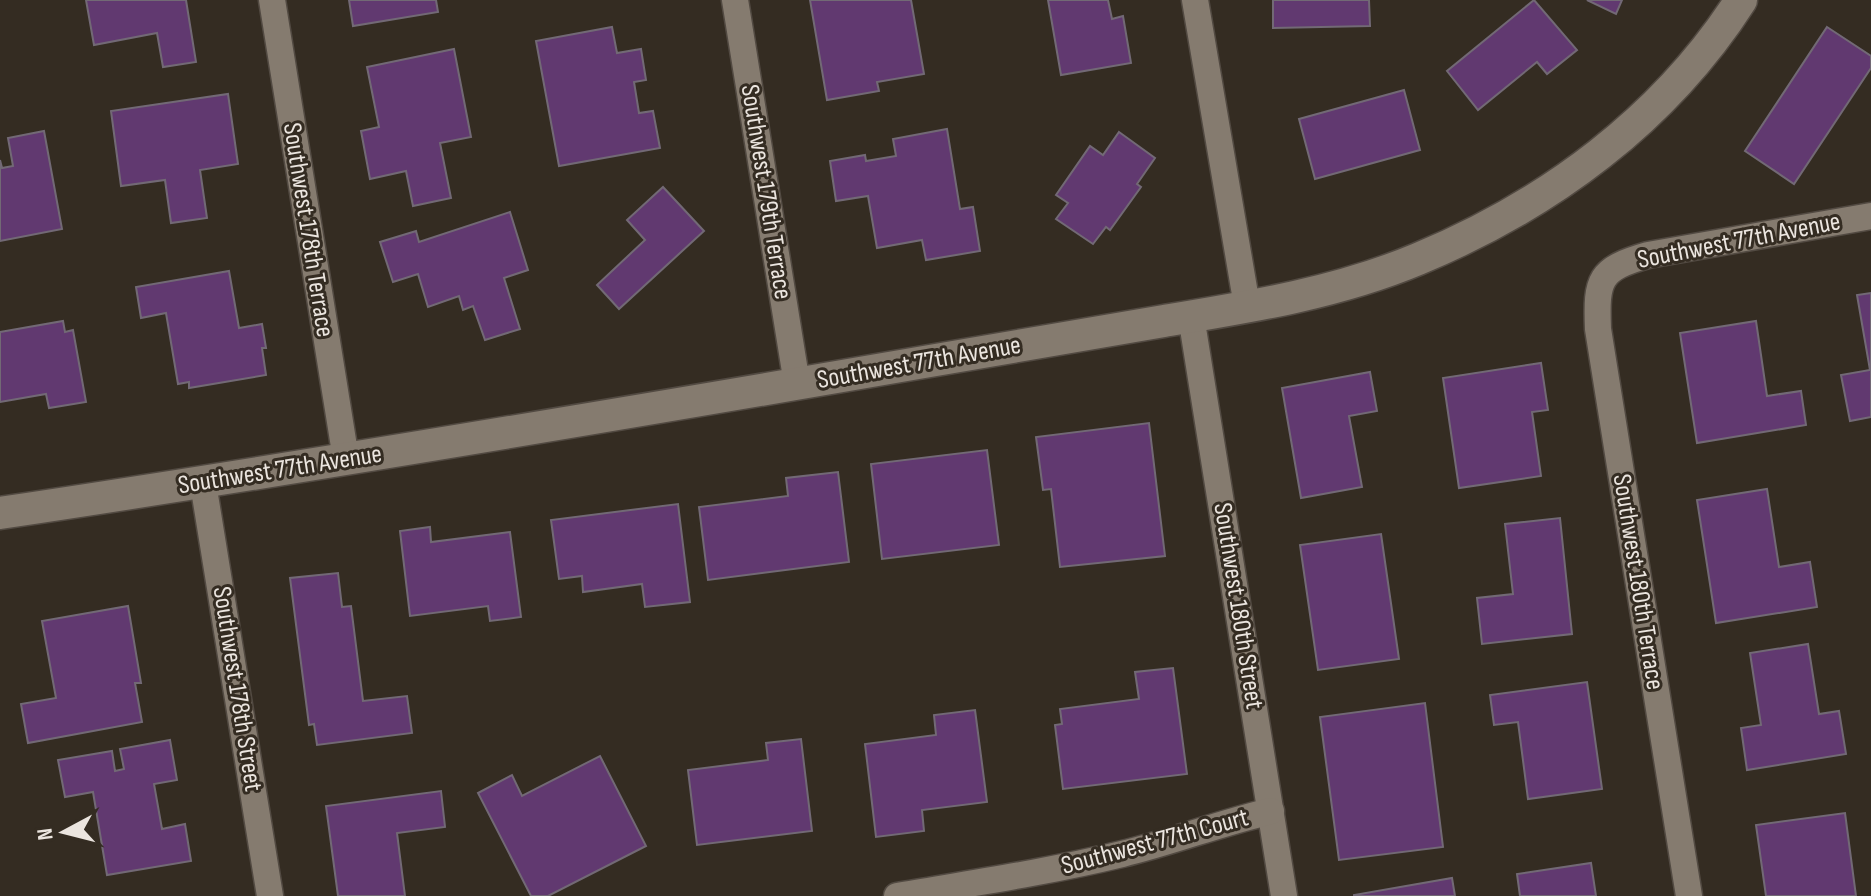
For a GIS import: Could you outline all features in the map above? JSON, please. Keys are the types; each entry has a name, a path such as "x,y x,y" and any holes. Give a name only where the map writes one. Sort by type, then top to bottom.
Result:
{"street":[{"name":"Southwest 178th Terrace","path":"272,0 346,459"},
{"name":"Southwest 179th Terrace","path":"735,0 797,384"},
{"path":"1195,0 1247,306"},
{"name":"Southwest 77th Avenue","path":"0,513 203,483 797,384 1247,306 1342,286 1456,242 1539,198 1605,152 1657,103 1719,33 1741,0"},
{"name":"Southwest 77th Avenue","path":"1608,270 1648,255 1871,216"},
{"name":"Southwest 180th Terrace","path":"1608,270 1599,294 1598,329 1689,896"},
{"name":"Southwest 180th Street","path":"1191,316 1284,896"},
{"name":"Southwest 178th Street","path":"203,483 270,896"},
{"name":"Southwest 77th Court","path":"897,896 1061,868 1127,853 1271,811"}],"building":[{"path":"86,0 186,0 196,62 163,67 157,33 94,45"},
{"path":"349,0 436,0 438,12 353,26"},
{"path":"810,0 911,0 924,74 877,82 879,91 827,100"},
{"path":"1048,0 1108,0 1112,19 1123,16 1131,63 1061,75"},
{"path":"1273,0 1369,0 1370,26 1273,28"},
{"path":"1534,0 1577,50 1547,74 1537,62 1478,110 1447,71"},
{"path":"1587,0 1622,0 1616,14"},
{"path":"612,27 617,53 641,49 646,80 634,82 639,113 653,111 660,148 559,166 536,41"},
{"path":"1827,27 1871,56 1871,68 1794,184 1745,151"},
{"path":"454,49 471,137 440,143 451,198 413,206 406,171 370,179 361,131 379,127 367,67"},
{"path":"1404,90 1420,150 1315,179 1299,119"},
{"path":"228,94 238,164 200,170 207,218 171,223 165,180 121,186 111,111"},
{"path":"947,129 960,209 973,207 980,251 926,260 922,240 877,248 868,196 836,201 830,161 865,155 866,161 896,156 893,139"},
{"path":"44,131 62,229 0,241 0,160 2,168 13,166 8,138"},
{"path":"1119,132 1155,158 1137,184 1141,187 1110,230 1106,227 1093,244 1056,219 1068,203 1056,195 1090,146 1103,155"},
{"path":"663,187 704,231 619,309 597,285 645,240 627,220"},
{"path":"510,212 528,270 504,278 520,329 485,340 473,306 463,310 459,296 428,307 418,274 393,282 380,242 416,231 419,242"},
{"path":"229,271 239,328 262,324 266,375 189,388 189,382 178,384 166,313 141,318 136,287"},
{"path":"1871,293 1871,417 1850,421 1841,375 1870,370 1857,295"},
{"path":"63,321 65,332 73,330 86,402 49,408 46,394 0,402 0,332"},
{"path":"1756,321 1767,396 1801,391 1806,425 1697,443 1680,333"},
{"path":"1541,363 1548,410 1532,412 1541,476 1459,488 1443,378"},
{"path":"1370,372 1377,411 1349,416 1362,487 1301,498 1282,388"},
{"path":"1149,423 1165,556 1060,567 1051,489 1043,490 1036,437"},
{"path":"987,450 999,545 882,559 871,464"},
{"path":"838,472 849,562 708,580 699,507 788,496 786,478"},
{"path":"1767,489 1779,567 1810,562 1817,607 1716,623 1697,500"},
{"path":"678,504 690,602 645,607 642,584 583,592 582,576 559,579 551,520"},
{"path":"1560,518 1572,634 1482,644 1477,598 1513,594 1505,524"},
{"path":"430,527 431,542 510,532 521,617 490,621 488,606 410,616 400,531"},
{"path":"1381,534 1399,659 1318,670 1300,545"},
{"path":"338,573 342,607 351,606 363,701 407,696 412,733 317,745 314,724 309,725 290,578"},
{"path":"128,606 141,683 135,683 142,722 28,743 21,704 56,698 42,621"},
{"path":"1808,644 1819,714 1839,711 1846,754 1747,770 1741,728 1761,725 1750,653"},
{"path":"1173,668 1187,774 1063,789 1055,725 1062,724 1060,709 1139,699 1135,672"},
{"path":"1587,682 1602,789 1528,799 1518,722 1494,725 1490,695"},
{"path":"1425,703 1443,847 1339,860 1320,717"},
{"path":"975,710 987,802 922,810 924,831 876,837 865,744 936,735 934,715"},
{"path":"801,739 812,831 697,845 688,770 768,760 766,743"},
{"path":"170,740 177,780 154,784 162,829 185,824 191,861 107,875 93,792 65,797 58,760 112,751 115,771 124,769 120,749"},
{"path":"600,756 646,846 548,896 531,896 478,793 512,775 522,796"},
{"path":"441,791 445,827 397,833 405,896 338,896 326,806"},
{"path":"1845,813 1856,896 1766,896 1756,825"},
{"path":"1591,863 1596,896 1520,896 1517,874"},
{"path":"1452,878 1455,896 1354,896 1354,895"}]}
